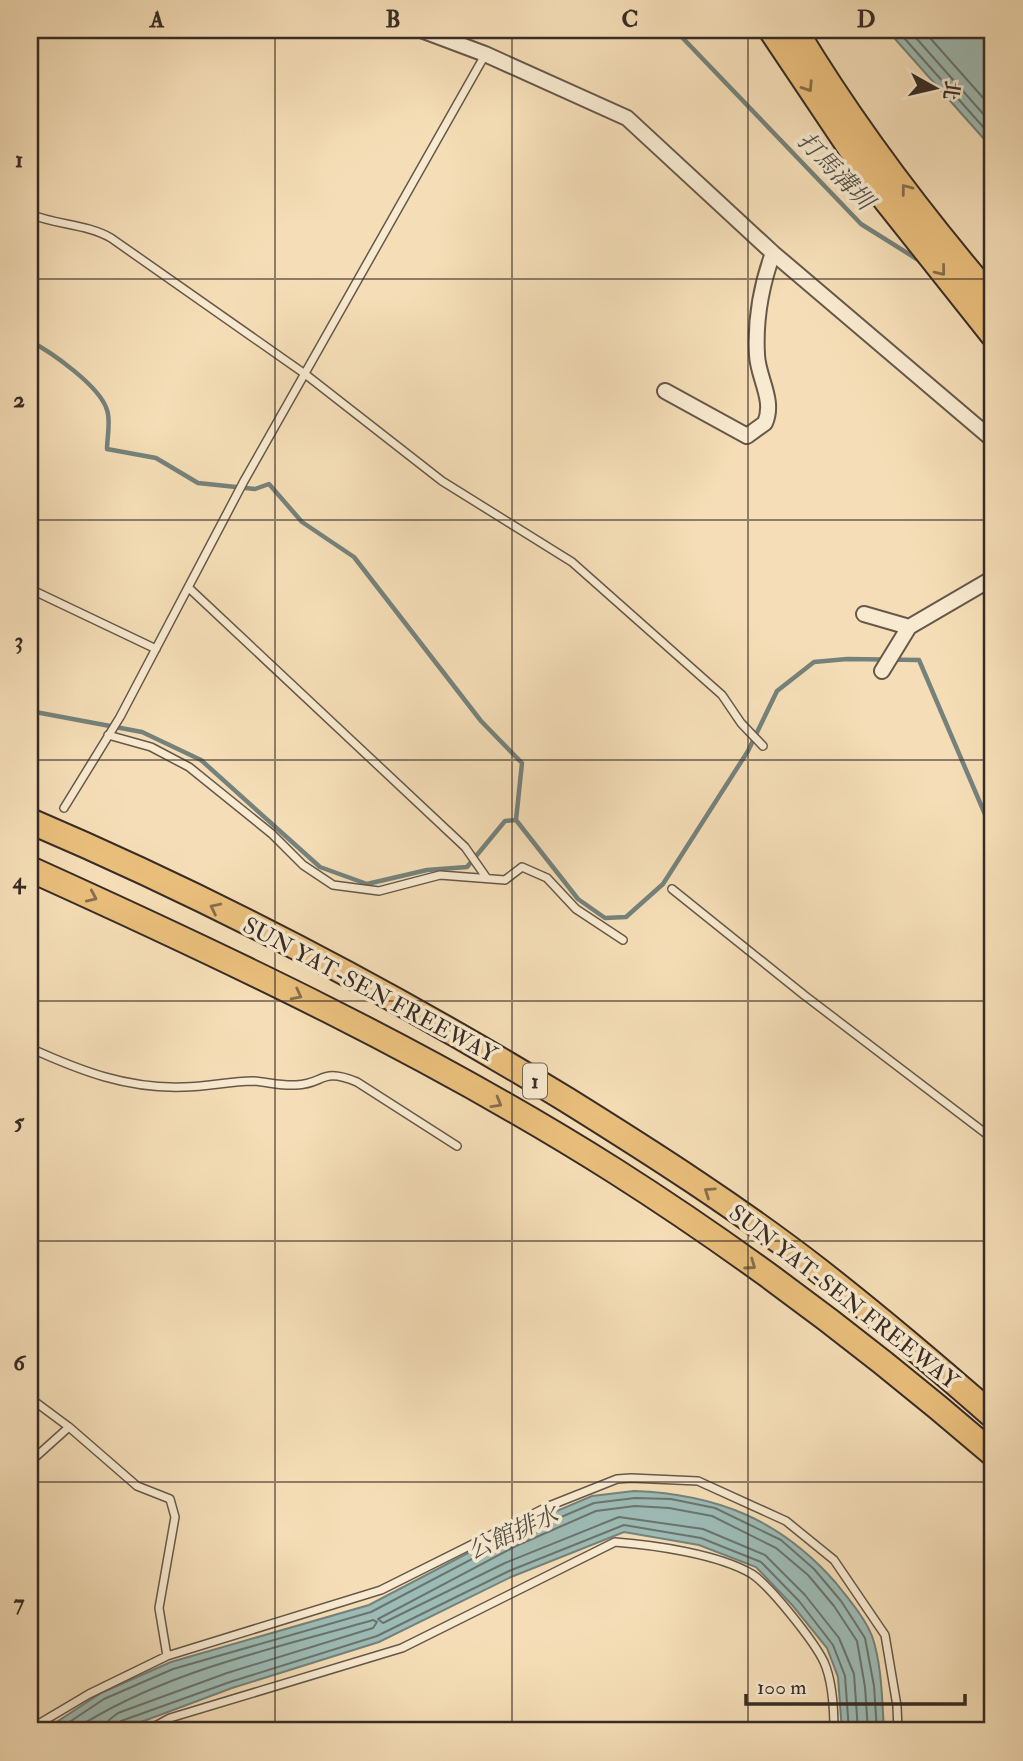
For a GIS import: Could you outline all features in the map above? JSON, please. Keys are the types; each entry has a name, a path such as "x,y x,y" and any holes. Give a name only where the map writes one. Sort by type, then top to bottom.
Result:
{"highway":[{"path":"771,30 881,194 993,335"},
{"path":"794,30 828,85 957,257 993,300"},
{"name":"SUN YAT-SEN FREEWAY","path":"30,821 346,972 497,1057 629,1139 816,1269 993,1416"},
{"name":"SUN YAT-SEN FREEWAY","path":"30,869 185,939 349,1022 615,1171 795,1295 993,1454"}],"street":[{"path":"421,30 485,54 627,118 773,253 993,440"},
{"path":"665,391 747,436 765,423 769,406 757,358 757,331 762,283 773,253"},
{"path":"882,671 909,626 993,579"},
{"path":"864,614 909,626"}],"lane":[{"path":"64,808 116,722 190,589 244,481 485,54"},
{"path":"30,214 53,223 99,231 306,374 442,481 572,562 722,695 741,723 763,746"},
{"path":"30,589 156,649"},
{"path":"190,589 465,847 486,877"},
{"path":"108,735 151,747 179,761 272,834 303,865 333,885 379,891 440,875 505,880 522,867 547,878 576,909 623,940"},
{"path":"672,889 804,995 993,1139"},
{"path":"30,1048 91,1075 148,1086 184,1087 252,1081 298,1085 326,1075 342,1076 357,1082 457,1146"},
{"path":"30,1398 69,1427 137,1486 170,1499 175,1517 159,1608 167,1656"},
{"path":"30,1462 69,1427"},
{"path":"30,1729 89,1694 167,1656 381,1590 550,1506 617,1479 698,1481 786,1521 834,1560 885,1635 898,1706 898,1731"},
{"path":"146,1731 170,1718 402,1648 615,1542 646,1544 715,1561 752,1574 795,1619 824,1662 834,1731"}],"water":[{"path":"887,30 993,30 993,149"},
{"name":"公館排水","path":"634,1491 693,1498 746,1514 793,1542 815,1561 851,1602 872,1636 880,1671 884,1731 842,1731 838,1677 827,1648 793,1606 756,1567 699,1545 624,1532 511,1577 379,1642 232,1688 117,1731 43,1731 101,1693 171,1662 369,1605 510,1531 592,1496"}],"waterway":[{"name":"打馬溝圳","path":"675,30 861,224 920,261"},
{"path":"30,341 74,371 103,401 109,419 107,449 156,458 198,483 255,489 269,484 302,522 354,557 481,721 522,763 516,820 578,899 605,918 626,917 663,884 748,751 777,691 814,662 847,659 919,660 993,833"},
{"path":"30,711 142,732 201,760 320,867 367,884 427,870 467,867 505,821 516,820"}]}
